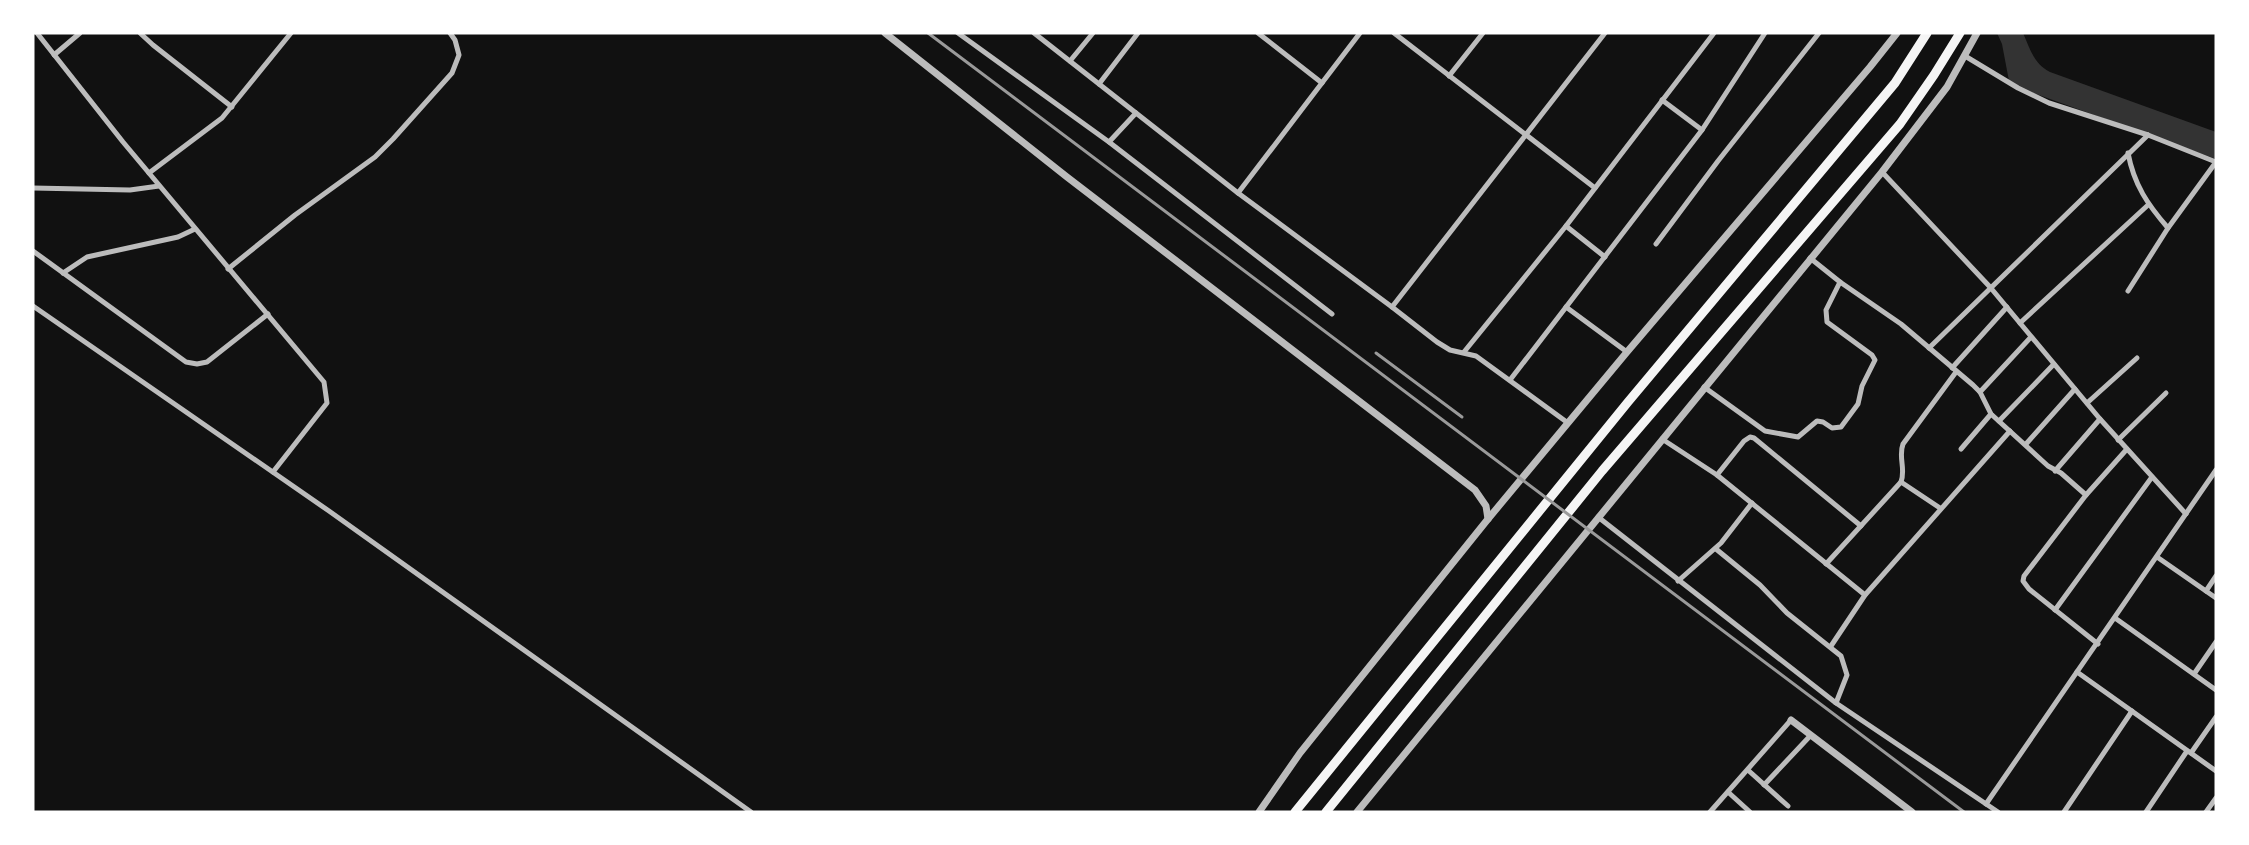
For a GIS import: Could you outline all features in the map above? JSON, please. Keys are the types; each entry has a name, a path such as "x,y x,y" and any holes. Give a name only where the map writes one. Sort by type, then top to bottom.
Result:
{"highway":[{"path":"1295,812 1477,587 1895,83 1927,33"},
{"path":"1326,812 1602,471 1900,124 1960,33"}],"street":[{"path":"37,33 148,173 324,382 327,403 273,472"},
{"path":"54,55 80,33"},
{"path":"140,33 232,107"},
{"path":"148,173 222,118 291,33"},
{"path":"228,269 295,215 375,157 393,139 452,73 459,55 455,40 450,33"},
{"path":"885,33 1067,177 1475,490 1486,506 1488,519"},
{"path":"958,33 1109,142 1332,314"},
{"path":"1034,33 1238,193 1443,347 1476,356 1568,423"},
{"path":"1070,61 1093,33"},
{"path":"1099,84 1138,33"},
{"path":"1258,33 1322,82"},
{"path":"1238,193 1360,33"},
{"path":"1394,33 1595,188"},
{"path":"1449,76 1483,33"},
{"path":"1392,307 1605,33"},
{"path":"1464,352 1566,226 1714,33"},
{"path":"1510,380 1702,130 1765,33"},
{"path":"1656,244 1819,33"},
{"path":"1259,812 1300,753 1488,519 1897,33"},
{"path":"1357,812 1882,172 1947,87 1977,33"},
{"path":"1965,56 2018,88 2049,103 2148,135 2216,162 2168,228 2128,291"},
{"path":"1662,100 1702,130"},
{"path":"1109,142 1136,113"},
{"path":"1929,348 2148,135"},
{"path":"2128,153 2135,181 2148,206 2168,228"},
{"path":"1882,172 1990,287 2086,403 2186,514"},
{"path":"33,188 130,190 159,186"},
{"path":"2020,323 2148,206"},
{"path":"1566,226 1605,257"},
{"path":"63,273 87,257 178,237 195,229"},
{"path":"33,251 186,362 207,363 268,314"},
{"path":"1810,258 1840,282 1901,324 1929,348 1980,392 1991,414 1998,421 2086,495"},
{"path":"1704,387 1765,431 1798,437 1802,436 1817,421 1832,428 1841,427 1858,404 1863,383 1875,360 1872,355 1827,322 1826,310 1840,282"},
{"path":"33,306 273,472 751,812"},
{"path":"1566,307 1627,352"},
{"path":"1826,564 1901,482 1903,473 1900,457 1903,444 1954,370 2007,307"},
{"path":"1980,392 2031,337"},
{"path":"2086,403 2137,358"},
{"path":"1998,421 2054,364"},
{"path":"2026,444 2075,389"},
{"path":"2118,440 2166,393"},
{"path":"1961,449 1991,414"},
{"path":"2055,471 2100,419"},
{"path":"1831,646 1865,595 2010,431"},
{"path":"1717,475 1744,441 1754,438 1861,526"},
{"path":"1662,439 1717,475 1865,595"},
{"path":"2098,644 2025,586 2024,576 2086,495 2127,450"},
{"path":"1986,804 2216,470"},
{"path":"2055,610 2152,477"},
{"path":"1901,482 1940,508"},
{"path":"1678,581 1716,549 1752,503"},
{"path":"1598,517 1836,702 1998,812"},
{"path":"1716,549 1760,585 1787,613 1841,656 1846,675 1836,702"},
{"path":"2157,557 2216,598"},
{"path":"2206,591 2216,576"},
{"path":"2115,618 2216,690"},
{"path":"2194,674 2216,642"},
{"path":"2077,672 2216,771"},
{"path":"2064,812 2132,711"},
{"path":"2146,812 2216,717"},
{"path":"1710,812 1749,771 1791,720 1912,812"},
{"path":"1764,785 1811,735"},
{"path":"1749,771 1788,806"},
{"path":"1728,792 1750,812"},
{"path":"2206,812 2216,798"}],"shaded area":[{"path":"1997,33 2023,33 2036,60 2050,72 2216,132 2216,159 2017,87 2009,81 2002,44"}],"railway":[{"path":"928,33 1964,812"},
{"path":"1376,353 1462,417"}]}
